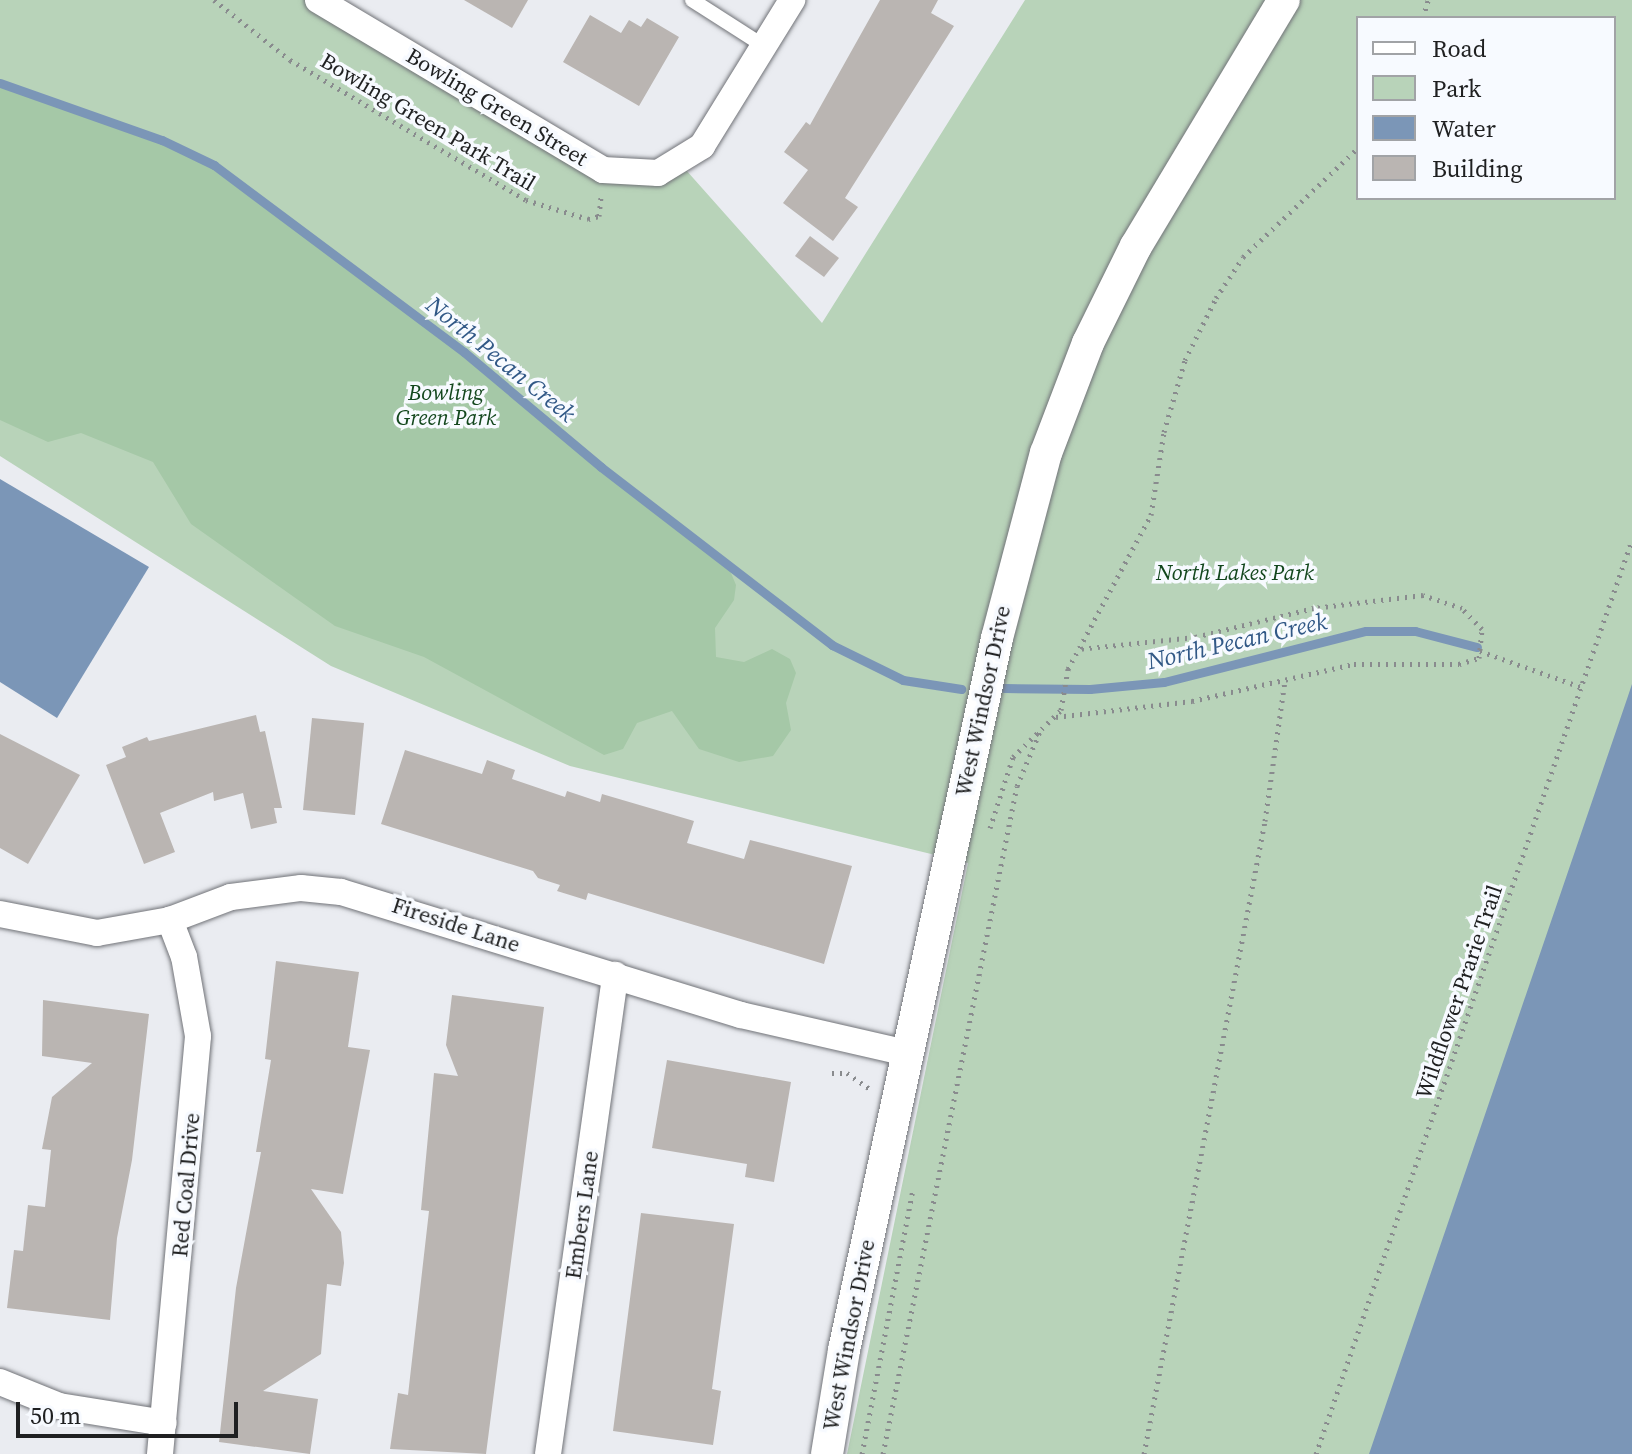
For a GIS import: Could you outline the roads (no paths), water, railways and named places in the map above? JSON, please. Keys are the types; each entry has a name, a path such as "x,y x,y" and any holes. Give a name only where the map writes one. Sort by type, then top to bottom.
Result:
{"street":[{"name":"Bowling Green Street","path":"318,0 603,170 658,173 702,146 792,0"},
{"name":"West Windsor Drive","path":"827,1454 907,1053 1004,608 1046,453 1088,343 1136,246 1284,0"},
{"name":"Fireside Lane","path":"0,914 97,933 170,920 231,897 301,888 341,892 789,1029 907,1053"},
{"name":"Red Coal Drive","path":"160,1454 198,1036 184,957 170,920"},
{"name":"Embers Lane","path":"548,1454 615,975"},
{"path":"0,1382 59,1406 164,1423"}],"lane":[{"path":"692,0 764,46"}],"water":[{"path":"0,479 149,567 57,718 0,682"},
{"path":"1632,684 1632,1454 1369,1454 1627,699"}],"waterway":[{"name":"North Pecan Creek","path":"0,83 162,140 214,165 464,352 601,467 832,645 903,680 961,689"},
{"name":"North Pecan Creek","path":"1004,688 1090,689 1164,682 1366,631 1415,631 1477,647"}],"park label":[{"name":"Bowling Green Park","path":"446,404"},
{"name":"North Lakes Park","path":"1235,573"}]}
